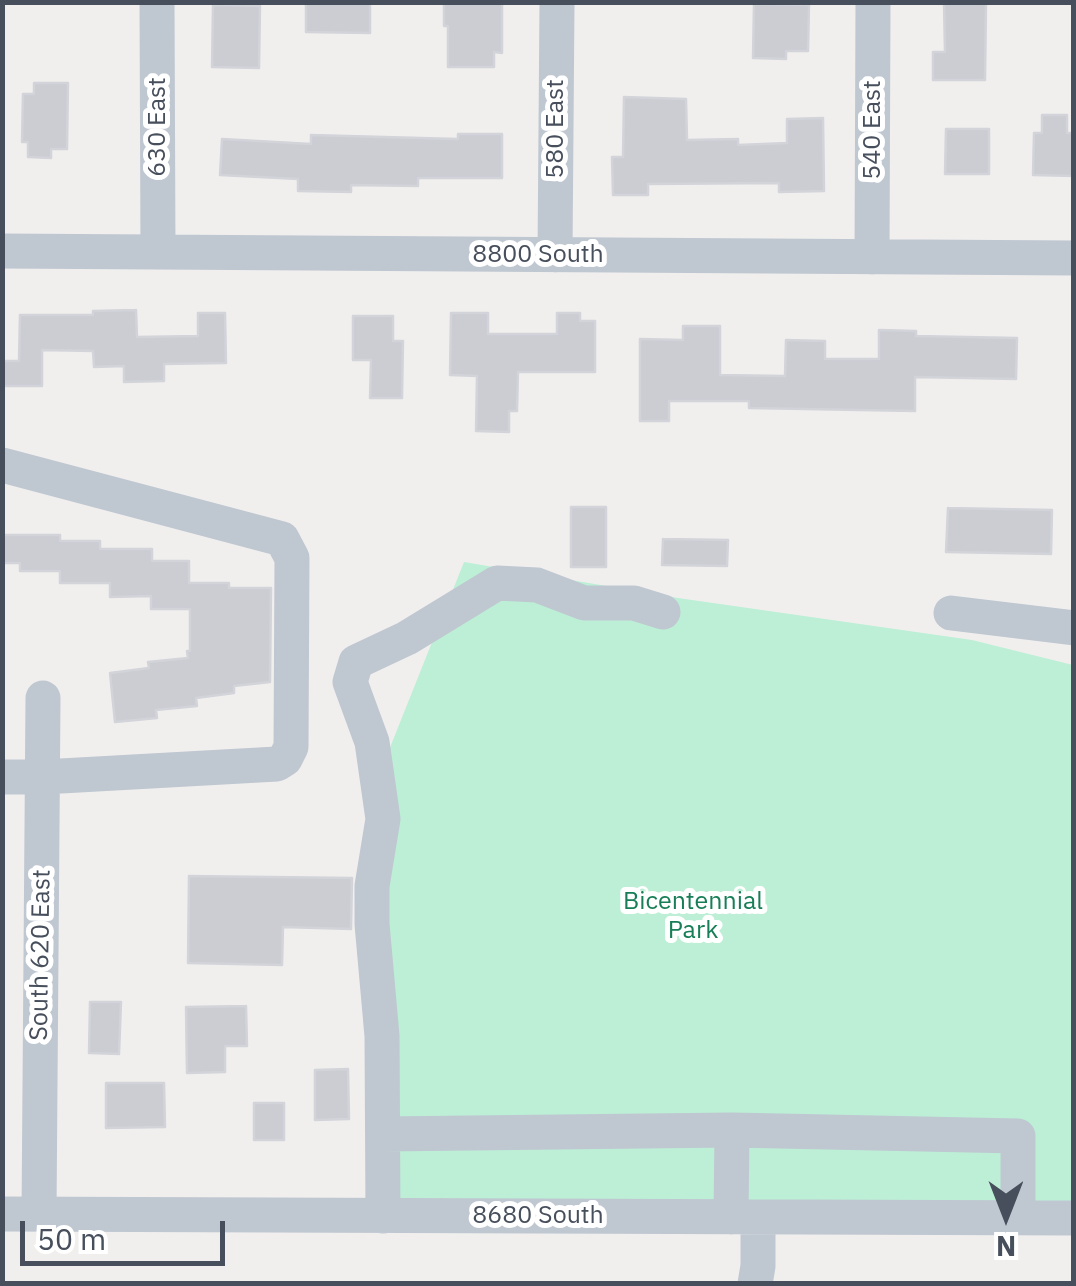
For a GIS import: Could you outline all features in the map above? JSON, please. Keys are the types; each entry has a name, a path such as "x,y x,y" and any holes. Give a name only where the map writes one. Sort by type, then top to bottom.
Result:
{"street":[{"name":"630 East","path":"157,2 158,252"},
{"name":"580 East","path":"555,255 557,2"},
{"name":"540 East","path":"872,257 873,2"},
{"name":"8800 South","path":"2,251 1074,258"},
{"path":"2,465 282,539 292,558 291,746 285,759 276,764 2,777"},
{"path":"383,1216 382,1036 372,886 383,819 372,742 350,682 356,662 407,638 497,583 537,585 584,603 634,603 663,612"},
{"path":"951,613 1074,628"},
{"name":"South 620 East","path":"38,1213 44,698"},
{"path":"383,1134 732,1130 1018,1136 1018,1218"},
{"path":"732,1130 744,1216 758,1266 755,1284"},
{"name":"8680 South","path":"2,1214 1074,1218"}],"green space":[{"name":"Bicentennial Park","path":"464,562 678,598 972,640 1073,665 1073,1232 373,1228 381,770"}],"building":[{"path":"306,2 370,2 370,33 306,32"},
{"path":"444,2 502,2 502,53 494,52 494,67 448,67"},
{"path":"944,2 986,2 985,80 933,80 933,52 945,52"},
{"path":"754,4 809,5 808,51 786,51 786,59 753,58"},
{"path":"213,5 260,6 259,68 212,67"},
{"path":"34,83 68,83 67,149 51,149 51,158 28,157 28,142 22,142 23,94 34,94"},
{"path":"624,97 686,99 687,140 738,139 738,145 787,143 787,119 823,118 824,191 779,192 779,183 648,184 648,195 613,195 612,157 623,157"},
{"path":"1042,115 1067,115 1067,133 1074,133 1074,176 1033,175 1034,133 1042,133"},
{"path":"946,129 989,129 989,174 945,174"},
{"path":"458,134 502,134 502,178 418,178 418,186 351,185 351,192 298,191 298,179 220,175 222,139 311,144 311,135 458,139"},
{"path":"136,310 137,337 198,336 198,313 225,313 226,363 164,364 164,381 124,382 124,366 94,367 93,351 42,350 42,386 2,386 2,361 19,361 20,315 93,315 93,311"},
{"path":"451,313 488,313 488,334 557,334 557,313 580,313 580,321 595,321 595,372 518,372 517,411 509,411 509,432 476,431 477,376 450,375"},
{"path":"353,316 393,316 393,341 403,341 402,398 370,398 371,360 353,360"},
{"path":"683,326 720,326 720,375 785,376 786,340 825,341 825,359 879,359 879,330 916,331 916,336 1017,338 1016,379 915,377 915,411 749,408 749,401 669,401 669,421 640,421 640,339 683,340"},
{"path":"571,507 606,507 606,567 571,567"},
{"path":"948,508 1052,510 1051,554 946,552"},
{"path":"2,535 60,535 60,541 100,541 100,549 152,549 152,561 189,561 189,583 271,588 270,682 234,686 234,693 196,698 197,706 156,710 157,718 115,722 110,673 149,668 148,662 188,658 190,609 151,609 151,596 110,597 110,583 60,583 60,571 20,571 20,563 2,563"},
{"path":"663,539 728,540 727,566 662,565"},
{"path":"189,876 352,878 351,929 283,927 282,965 188,963"},
{"path":"90,1002 121,1002 119,1054 89,1053"},
{"path":"246,1006 247,1046 225,1046 225,1072 187,1073 186,1007"},
{"path":"348,1069 349,1119 315,1120 315,1070"},
{"path":"106,1083 164,1083 165,1127 106,1128"},
{"path":"254,1103 284,1103 284,1140 254,1140"}]}
